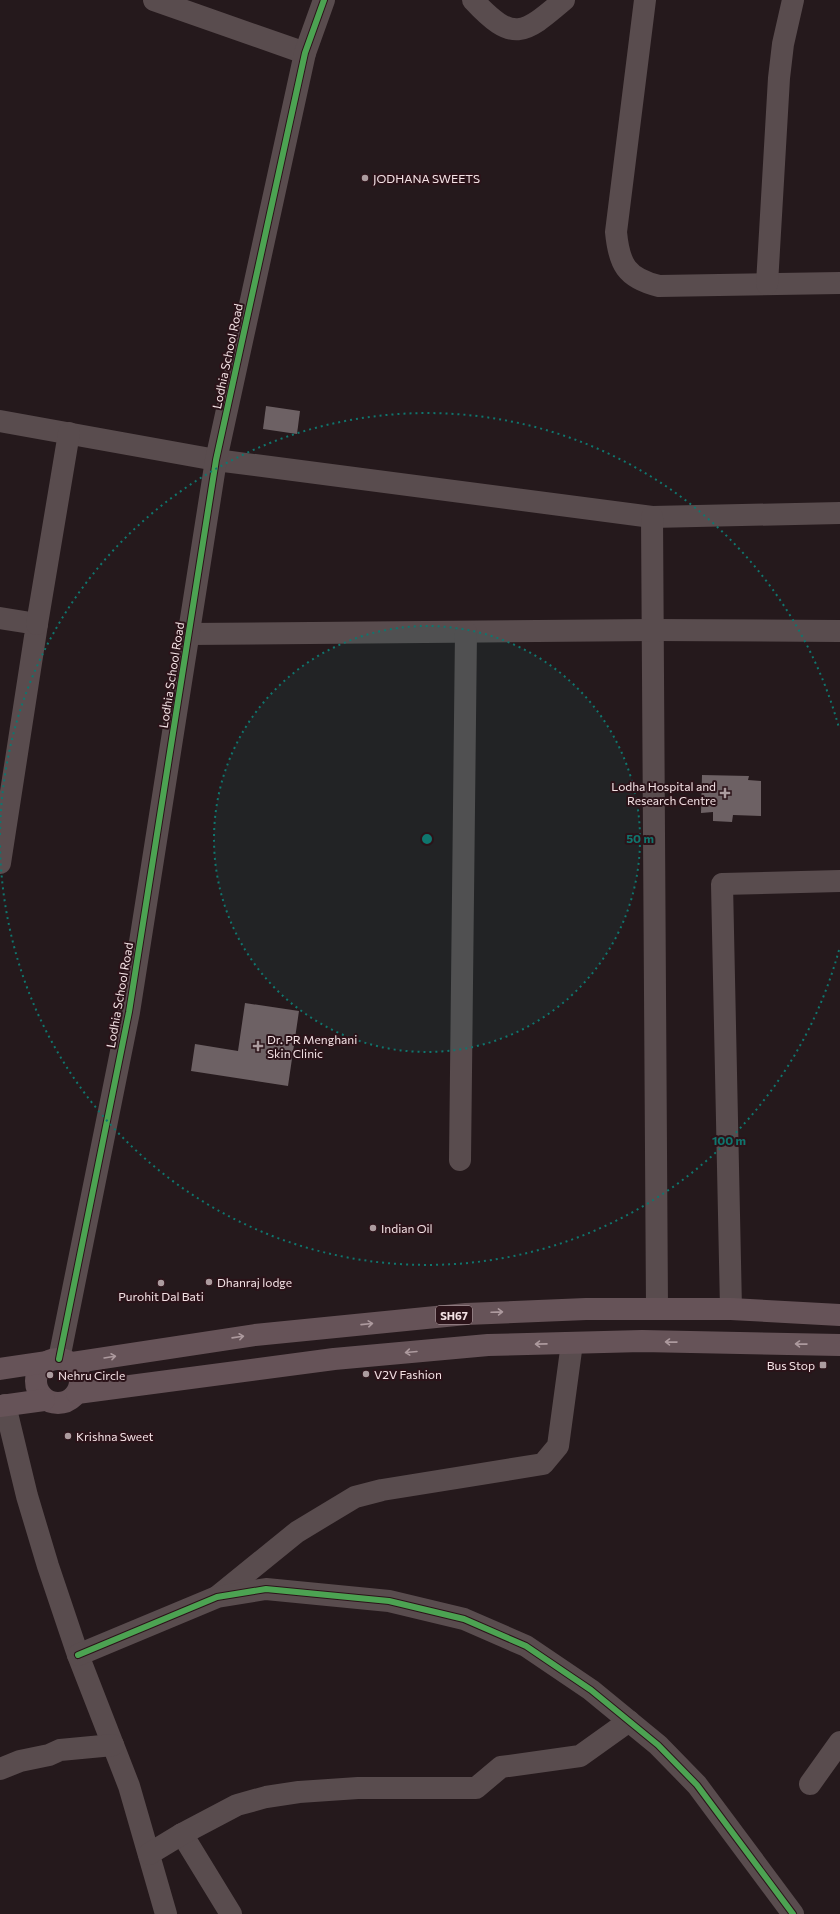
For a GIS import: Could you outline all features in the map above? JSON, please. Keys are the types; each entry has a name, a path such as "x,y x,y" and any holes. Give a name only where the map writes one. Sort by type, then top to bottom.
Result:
{"main road":[{"name":"SH67","path":"0,1368 255,1335 466,1314 586,1309 731,1309 840,1315"},
{"path":"77,1393 334,1359 488,1345 642,1341 840,1345"},
{"path":"58,1361 80,1377 77,1393 71,1400 62,1404 53,1404 44,1400 37,1391 35,1380 38,1370 58,1361"},
{"path":"3,1406 44,1400"}],"street":[{"path":"154,0 305,53"},
{"name":"Lodhia School Road","path":"58,1361 129,1012 216,460 305,53 324,0"},
{"path":"473,0 499,25 517,31 538,23 564,0"},
{"path":"645,0 616,232 618,253 624,266 633,275 645,283 659,286 840,283"},
{"path":"767,284 779,78 783,44 793,0"},
{"path":"0,421 216,460 652,517 840,513"},
{"path":"0,863 37,624 69,433"},
{"path":"652,517 657,1309"},
{"path":"0,618 37,624"},
{"path":"189,634 653,630 840,631"},
{"path":"460,1160 466,632"},
{"path":"731,1309 722,884 840,881"},
{"path":"217,1597 297,1532 355,1497 382,1490 543,1464 558,1446 572,1343"},
{"path":"3,1406 27,1496 48,1566 78,1655 129,1786 166,1914"},
{"path":"78,1655 217,1597 266,1589 389,1601 464,1619 526,1646 591,1690 658,1746 697,1785 793,1914"},
{"path":"149,1854 182,1834 237,1805 266,1797 299,1792 358,1788 476,1788 501,1767 580,1756 629,1721"},
{"path":"810,1784 840,1742"},
{"path":"0,1769 20,1761 50,1755 60,1750 113,1745"},
{"path":"182,1834 231,1914"}],"building":[{"path":"266,406 300,411 297,434 263,429"},
{"path":"702,775 749,776 748,780 761,781 761,816 733,815 732,822 713,821 713,812 701,813"},
{"path":"245,1003 299,1011 288,1086 191,1071 195,1044 238,1051"}],"cycle path":[{"path":"59,1359 129,1012 216,460 305,53 324,0"},
{"path":"78,1655 217,1597 266,1589 389,1601 464,1619 526,1646 591,1690 658,1745 697,1785 793,1914"}],"place":[{"name":"JODHANA SWEETS","path":"365,178"},
{"name":"Lodha Hospital and Research Centre","path":"725,793"},
{"name":"Dr. PR Menghani Skin Clinic","path":"258,1046"},
{"name":"Indian Oil","path":"373,1228"},
{"name":"Dhanraj lodge","path":"209,1282"},
{"name":"Purohit Dal Bati","path":"161,1283"},
{"name":"Bus Stop","path":"823,1365"},
{"name":"V2V Fashion","path":"366,1374"},
{"name":"Nehru Circle","path":"50,1375"},
{"name":"Krishna Sweet","path":"68,1436"}]}
